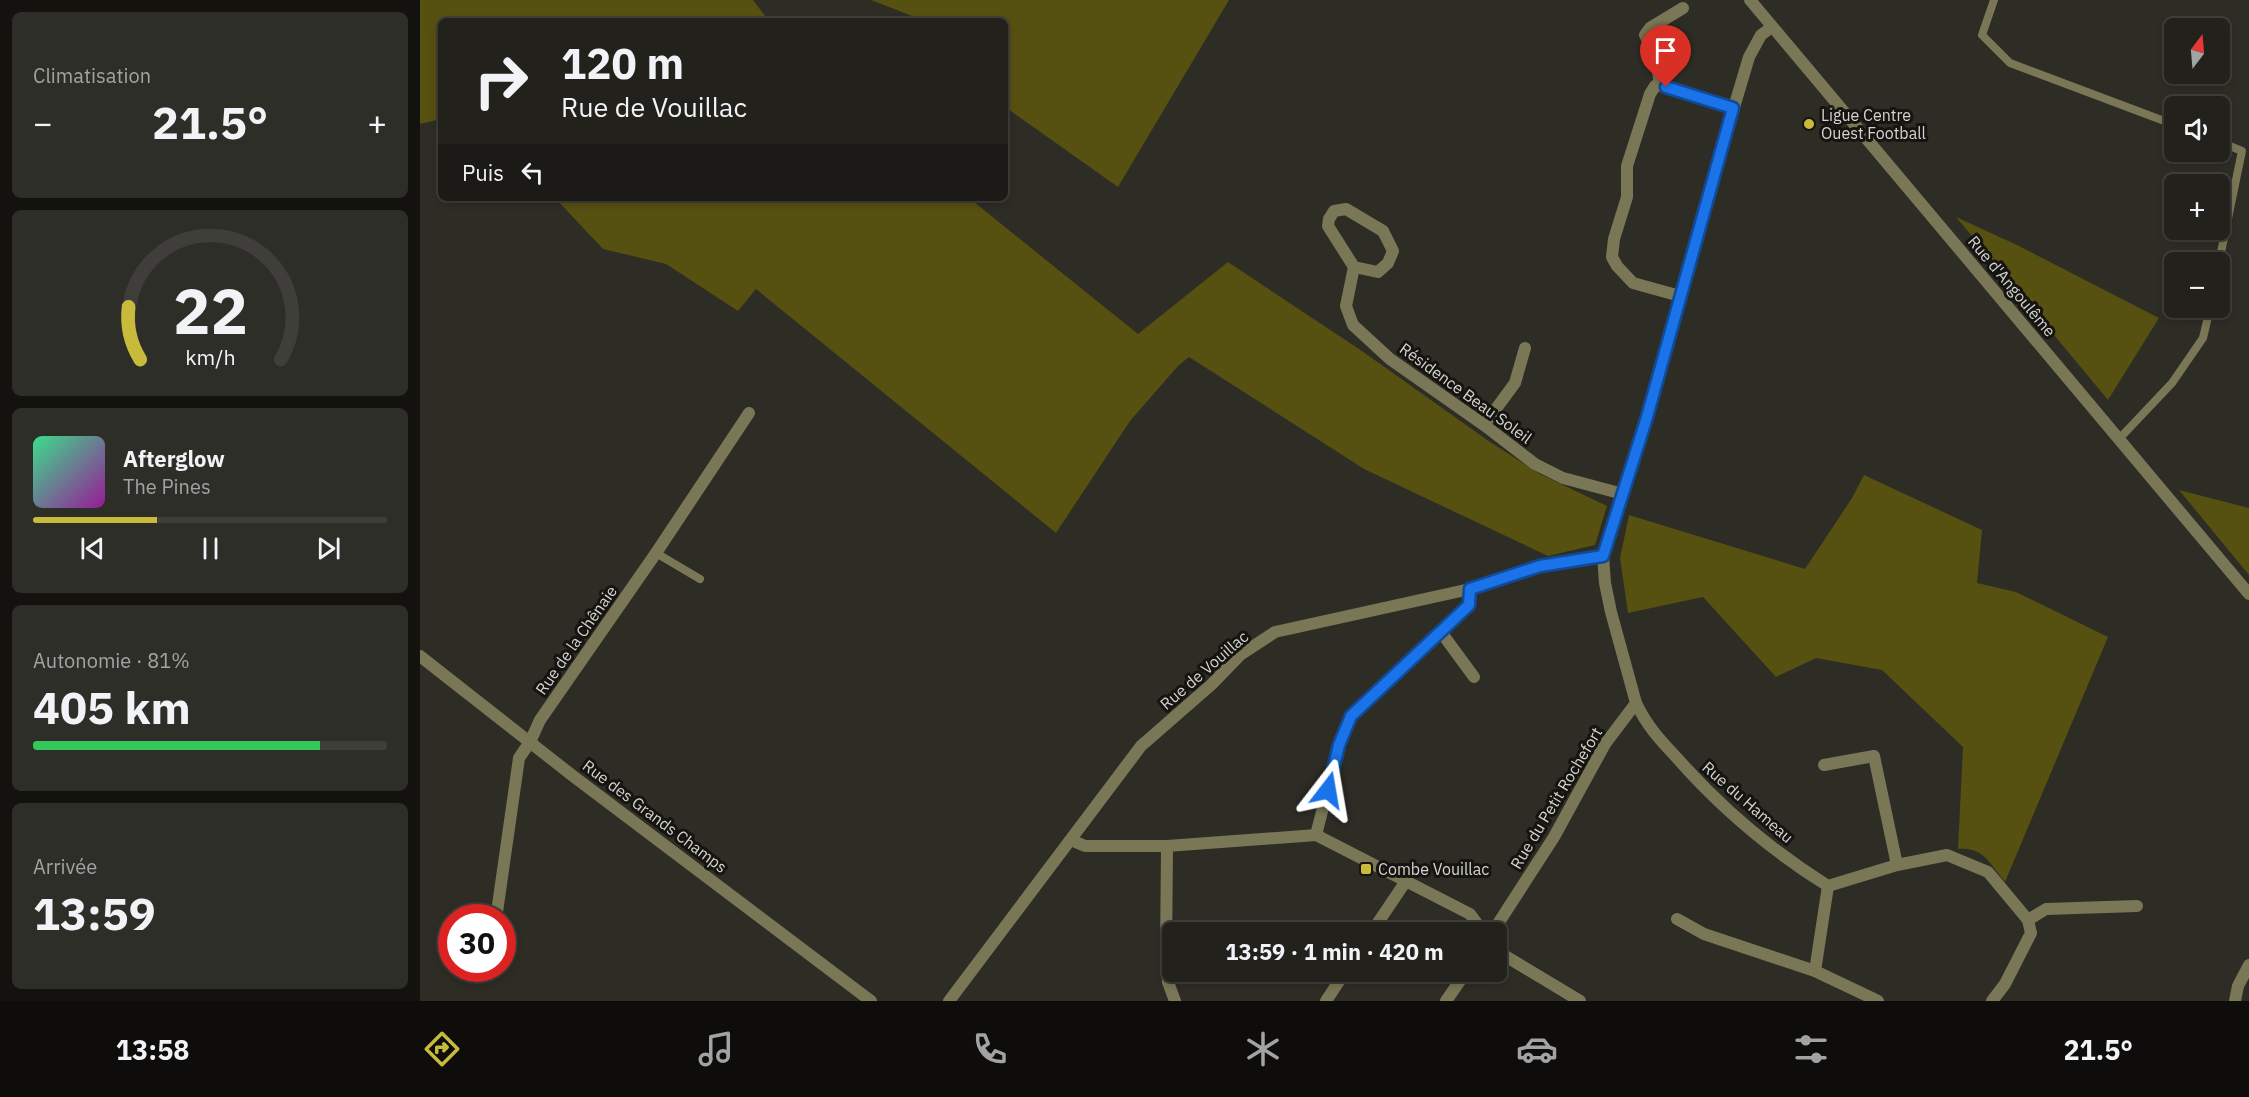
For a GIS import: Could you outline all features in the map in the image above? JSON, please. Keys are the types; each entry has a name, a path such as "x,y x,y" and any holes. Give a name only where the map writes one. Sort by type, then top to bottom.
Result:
{"street":[{"name":"Rue d'Angoulême","path":"1750,0 2249,594"},
{"path":"1660,85 1656,58 1645,35 1650,28 1683,8"},
{"path":"1636,703 1611,612 1605,583 1603,556 1647,417 1749,57 1761,35 1772,27"},
{"path":"1680,296 1633,283 1612,257 1627,197 1627,166 1650,94 1655,86 1660,85 1733,108"},
{"path":"1346,208 1383,231 1393,251 1388,263 1378,272 1354,267 1328,226 1334,211 1346,208"},
{"name":"Résidence Beau Soleil","path":"1354,267 1346,306 1353,325 1390,359 1535,464 1563,478 1623,494"},
{"path":"1484,425 1515,383 1525,348"},
{"name":"Rue de la Chênaie","path":"498,904 519,758 530,742 540,720 656,553 749,413"},
{"name":"Rue de Vouillac","path":"949,1001 1141,746 1212,684 1240,655 1275,632 1470,589 1540,566 1603,556"},
{"path":"1316,835 1339,745 1351,716 1469,605 1470,589"},
{"path":"1441,632 1474,677"},
{"name":"Rue des Grands Champs","path":"420,656 871,1001"},
{"name":"Rue du Hameau","path":"1636,703 1645,723 1705,790 1756,835 1828,886"},
{"name":"Rue du Petit Rochefort","path":"1499,922 1554,837 1605,744 1636,703"},
{"path":"1824,765 1875,756 1897,865"},
{"path":"1071,840 1085,846 1167,846 1316,835 1470,914 1476,922"},
{"path":"1167,846 1167,963 1168,982 1175,1001"},
{"path":"1815,971 1828,886 1897,865 1947,855 1988,872 2028,920 2031,933 2005,984 1992,1001"},
{"path":"1378,922 1406,881"},
{"path":"2028,920 2046,909 2137,906"},
{"path":"1677,919 1704,934 1815,971 1878,1001"},
{"path":"1507,957 1580,1001"},
{"path":"2235,1001 2238,986 2249,965"},
{"path":"1326,1001 1338,982"},
{"path":"1446,1001 1459,982"}],"lane":[{"path":"1994,0 1982,35 2010,63 2164,121"},
{"path":"2221,252 2242,151 2230,146"},
{"path":"2119,439 2172,382 2204,338 2208,318"},
{"path":"656,553 700,579"}],"shaded area":[{"path":"420,0 753,0 767,18 438,18 438,120 420,124"},
{"path":"871,0 1229,0 1118,187 1008,109 1008,18 917,18"},
{"path":"558,201 973,201 1138,334 1228,262 1362,351 1490,442 1540,474 1607,506 1595,545 1548,556 1364,469 1189,357 1178,366 1130,421 1056,533 756,289 738,311 666,264 603,249"},
{"path":"1956,217 2017,245 2159,318 2108,400"},
{"path":"1864,475 1982,530 1977,583 2016,592 2108,637 2005,882 1980,854 1967,849 1958,849 1963,747 1882,670 1816,658 1776,677 1703,597 1628,613 1620,558 1629,515 1805,569 1852,498"},
{"path":"2179,490 2249,508 2249,575"}],"place":[{"name":"Ligue Centre Ouest Football","path":"1809,124"},
{"name":"Combe Vouillac","path":"1366,869"}],"route":[{"path":"1328,790 1339,745 1351,716 1469,605 1470,589 1540,566 1603,556 1647,417 1733,108 1666,87"}]}
